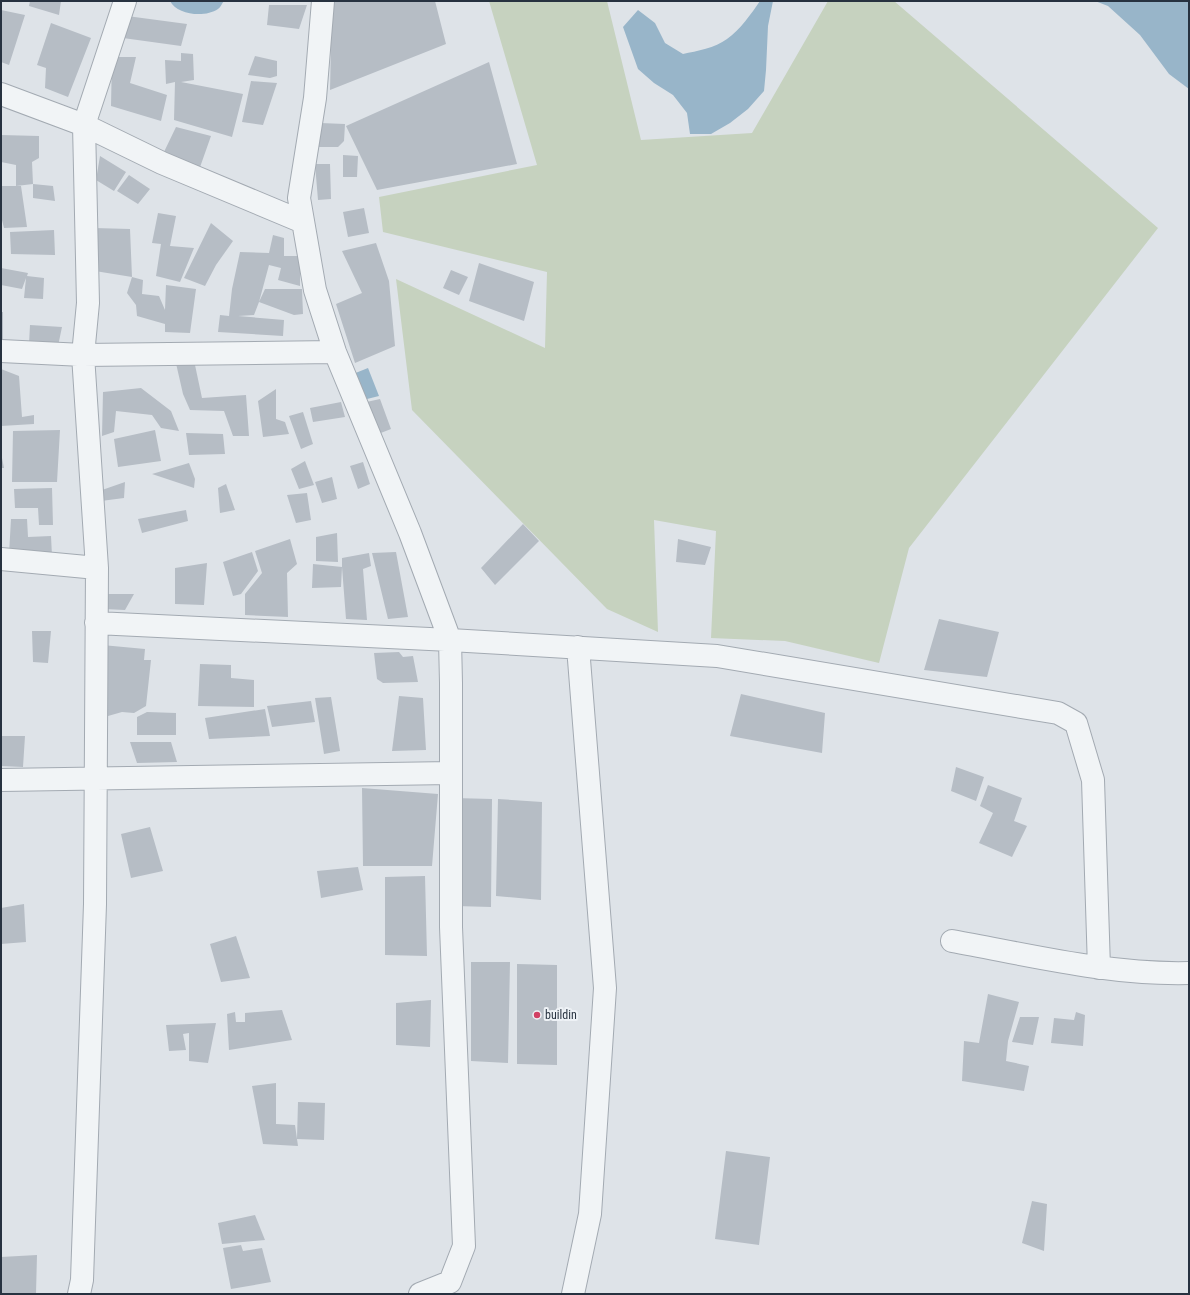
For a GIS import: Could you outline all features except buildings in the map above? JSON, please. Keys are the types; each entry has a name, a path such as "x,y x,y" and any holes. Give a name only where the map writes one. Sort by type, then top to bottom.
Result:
{"street":[{"path":"79,1294 82,1280 95,904 97,568 83,355 88,303 84,125 125,1"},
{"path":"323,1 315,98 299,198 315,290 335,352 410,533 450,640 452,683 451,928 464,1246 450,1282 420,1294"},
{"path":"1,94 84,125 162,163 303,222"},
{"path":"1,351 83,355 335,352"},
{"path":"1,559 97,568"},
{"path":"96,623 450,640 717,656 1058,713 1076,723 1093,780 1099,968"},
{"path":"573,1294 590,1214 605,988 578,647"},
{"path":"1,780 451,773"},
{"path":"952,941 1099,968 1167,973 1189,973"}],"green space":[{"path":"489,1 607,1 641,140 752,133 828,1 894,1 1158,228 909,548 879,663 785,641 711,638 716,531 654,520 658,632 607,609 412,410 396,279 545,348 547,272 383,232 379,197 537,165"}],"water":[{"path":"170,1 224,1 218,9 212,12 206,14 192,14 179,9"},
{"path":"760,1 773,1 768,26 764,91 748,109 730,123 711,134 690,134 687,113 673,95 654,83 638,69 623,27 638,10 655,23 665,43 683,54 711,47 727,39 741,26"},
{"path":"1095,1 1189,1 1189,89 1169,74 1140,35 1108,6"},
{"path":"368,368 379,396 363,400 353,374"}],"place":[{"name":"buildin","path":"537,1015"}]}
